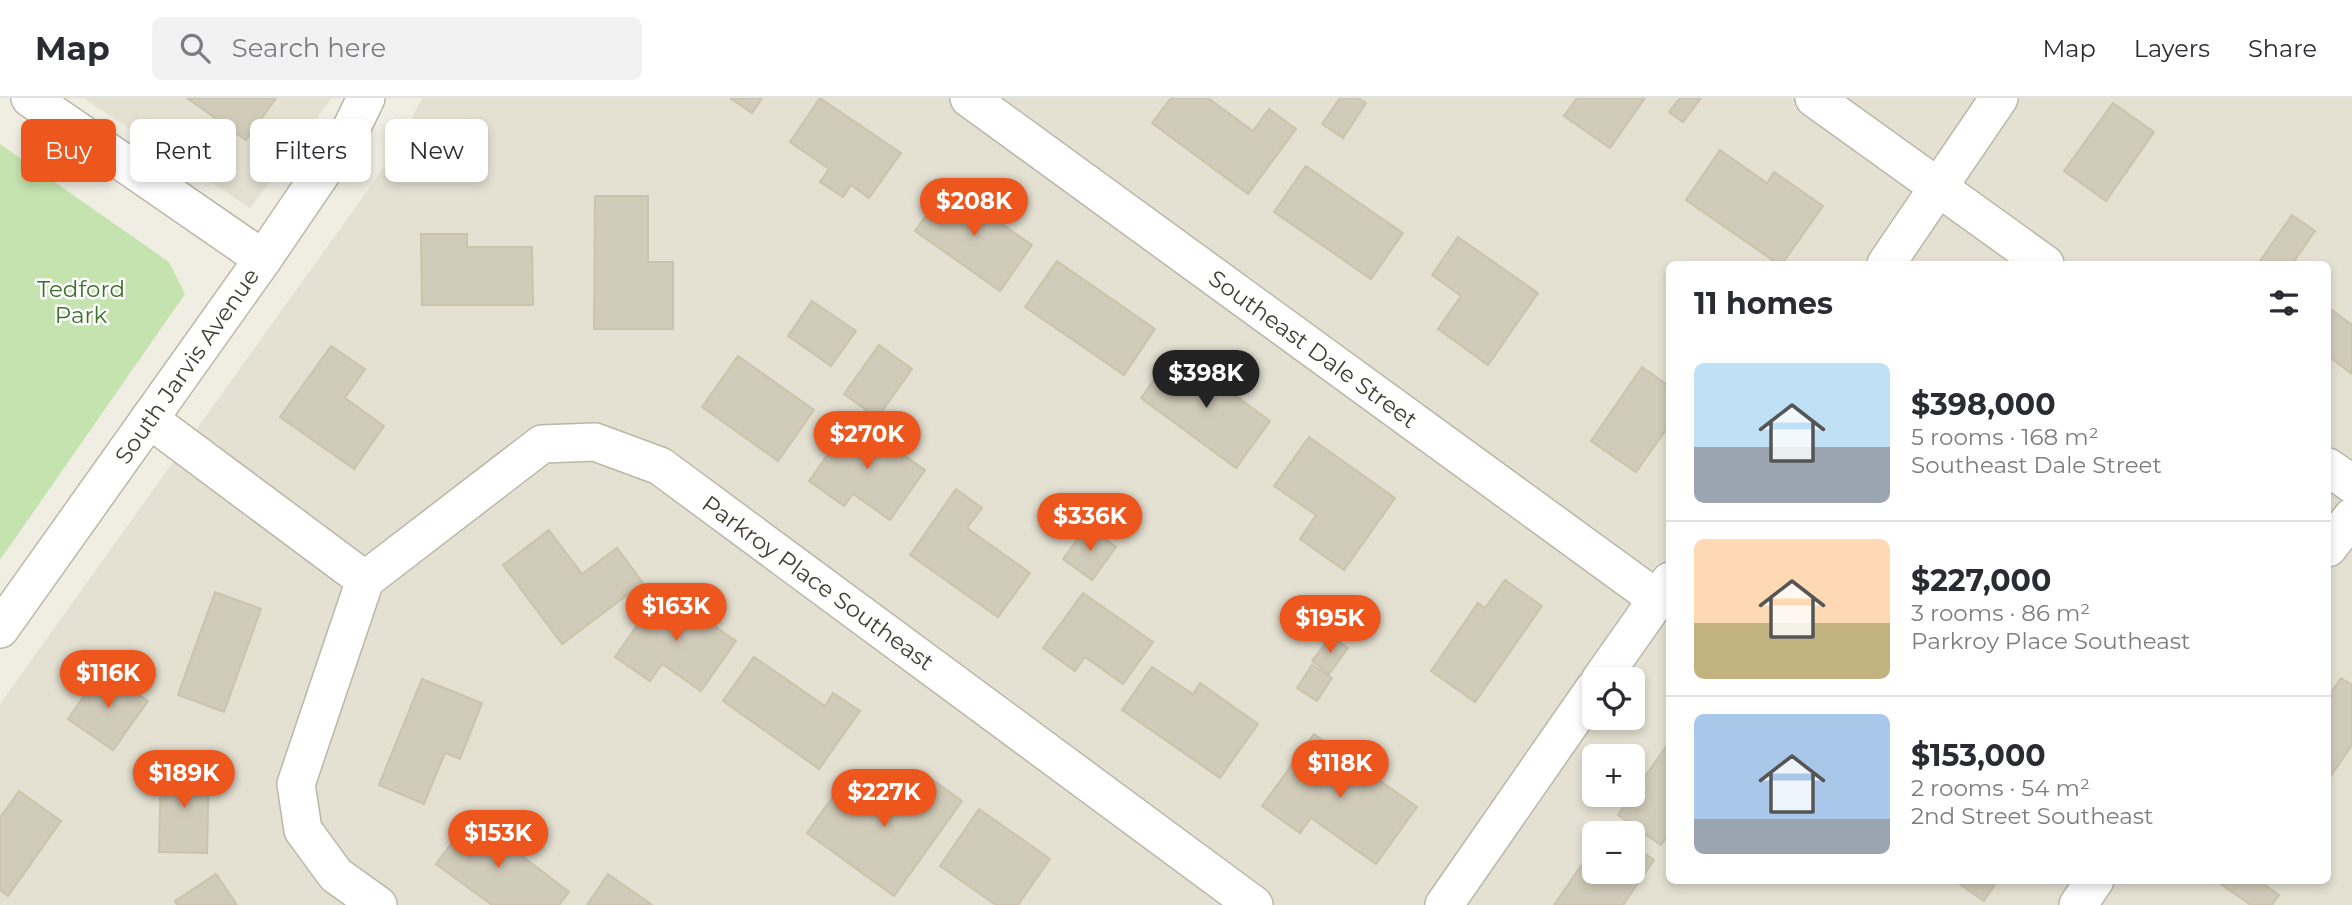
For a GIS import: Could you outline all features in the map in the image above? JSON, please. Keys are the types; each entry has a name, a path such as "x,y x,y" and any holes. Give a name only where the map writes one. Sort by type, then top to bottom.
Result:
{"street":[{"path":"30,98 263,259"},
{"name":"South Jarvis Avenue","path":"0,629 263,259 351,131 366,98"},
{"name":"Southeast Dale Street","path":"969,98 1663,590"},
{"path":"1814,98 2041,261"},
{"path":"1887,261 1999,98"},
{"path":"149,419 365,580 296,784 303,830 336,875 378,905"},
{"name":"Parkroy Place Southeast","path":"365,580 542,444 596,442 660,466 1254,905"},
{"path":"2331,469 2352,484"},
{"path":"2331,544 2352,517"},
{"path":"1609,667 1663,590"},
{"path":"1444,905 1582,706"},
{"path":"2078,905 2092,884"}],"shaded area":[{"path":"83,98 332,98 316,119 250,119 250,182 269,182 250,208 211,182 236,182 236,119 130,119 130,129"},
{"path":"422,98 2352,98 2352,905 0,905 0,704 385,166 385,182 488,182 488,119 412,119"}],"green space":[{"name":"Tedford Park","path":"0,144 21,159 21,182 54,182 169,262 185,294 0,560"}],"building":[{"path":"187,98 276,98 261,119 250,119 250,134 246,140 236,133 236,119 216,119"},
{"path":"730,98 762,98 752,113"},
{"path":"820,98 901,153 869,198 851,185 843,197 820,182 829,169 790,142"},
{"path":"1171,98 1208,98 1253,131 1269,109 1296,129 1248,194 1152,123"},
{"path":"1340,98 1358,98 1366,103 1343,138 1322,124"},
{"path":"1577,98 1645,98 1610,148 1564,116"},
{"path":"1680,98 1701,98 1683,122 1669,112"},
{"path":"2113,103 2154,132 2106,201 2064,171"},
{"path":"1720,150 1767,183 1774,172 1823,206 1784,261 1774,261 1686,200"},
{"path":"1306,166 1403,233 1371,279 1274,212"},
{"path":"947,186 1032,245 1000,291 915,231"},
{"path":"595,196 648,196 648,262 673,262 673,329 594,329"},
{"path":"2292,215 2315,231 2294,261 2260,261"},
{"path":"421,234 467,234 467,247 532,247 533,305 422,305"},
{"path":"1458,237 1538,293 1488,365 1438,329 1461,296 1432,275"},
{"path":"1057,261 1155,329 1124,375 1025,307"},
{"path":"812,301 856,331 831,366 788,336"},
{"path":"2331,309 2352,325 2352,374 2331,358"},
{"path":"879,345 912,369 877,418 844,394"},
{"path":"331,346 365,369 345,398 384,426 354,469 280,417"},
{"path":"1175,351 1270,421 1236,468 1141,398"},
{"path":"738,356 814,410 778,461 702,407"},
{"path":"1642,367 1666,384 1666,430 1636,472 1591,441"},
{"path":"853,419 925,470 890,520 853,494 844,506 809,481"},
{"path":"1309,437 1395,498 1344,570 1300,539 1316,515 1274,486"},
{"path":"956,489 982,508 967,528 1030,573 998,617 910,555"},
{"path":"1087,526 1116,547 1092,580 1063,559"},
{"path":"549,530 582,574 617,548 643,583 562,644 503,565"},
{"path":"1505,580 1542,606 1475,702 1431,671 1478,603 1485,608"},
{"path":"662,590 736,641 701,691 662,664 650,681 615,657"},
{"path":"215,592 261,609 224,712 178,695"},
{"path":"1083,593 1153,642 1123,684 1085,657 1075,671 1043,648"},
{"path":"1331,636 1348,648 1329,674 1312,661"},
{"path":"754,657 825,706 833,693 860,711 819,769 723,701"},
{"path":"1312,665 1332,678 1317,701 1297,688"},
{"path":"1152,667 1193,694 1200,683 1258,724 1220,778 1122,710"},
{"path":"102,670 148,701 113,750 68,719"},
{"path":"2341,678 2352,685 2352,745 2331,776 2331,693"},
{"path":"422,679 482,703 460,759 445,753 424,804 379,785"},
{"path":"1314,734 1417,807 1376,864 1311,818 1300,833 1262,806"},
{"path":"1666,747 1666,838 1661,845 1645,834 1645,821 1627,821 1618,815 1624,807 1645,807 1645,777"},
{"path":"161,766 209,768 207,853 159,852"},
{"path":"923,773 962,801 894,896 807,833 847,777 896,812"},
{"path":"19,791 61,821 8,896 0,890 0,818"},
{"path":"979,809 1050,859 1018,905 996,905 940,866"},
{"path":"471,817 569,892 559,905 492,905 436,864"},
{"path":"1645,854 1654,860 1645,873"},
{"path":"1582,864 1582,884 1637,884 1623,905 1554,905"},
{"path":"216,874 237,905 177,905 175,901"},
{"path":"608,874 652,905 587,905"},
{"path":"1960,884 1995,884 1984,901"},
{"path":"2221,884 2263,884 2279,895 2272,905 2251,905"}]}
